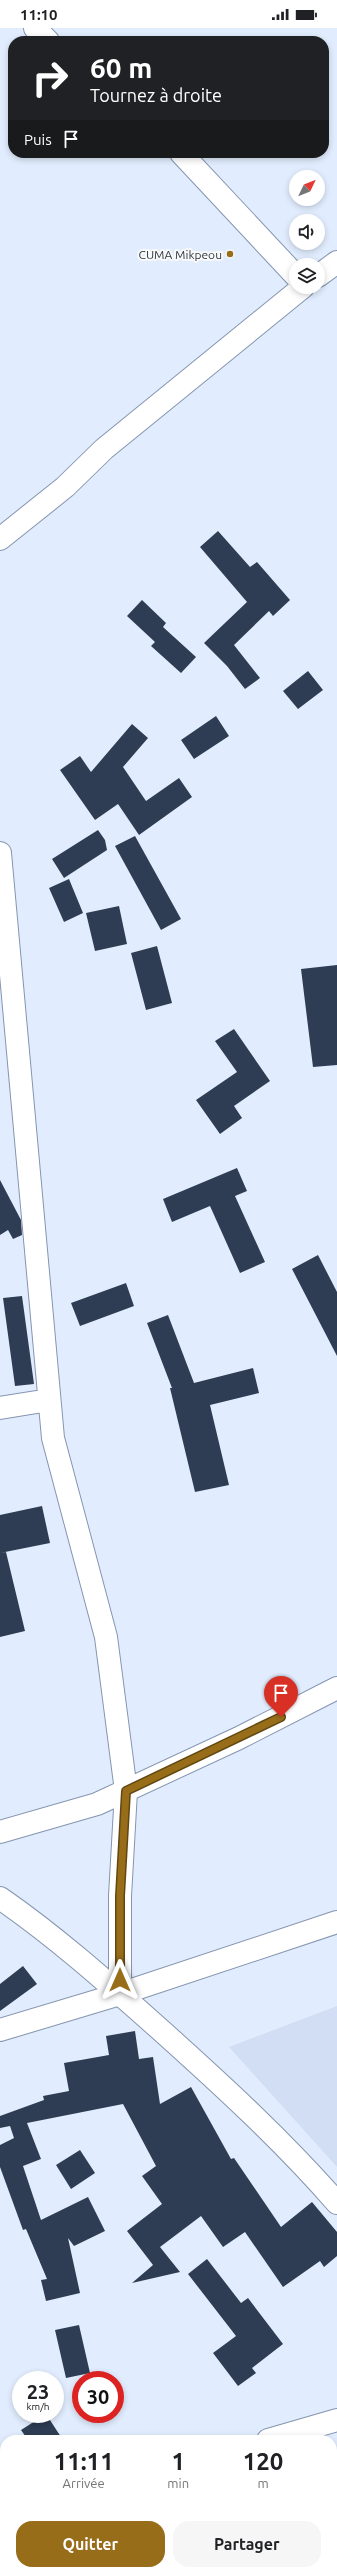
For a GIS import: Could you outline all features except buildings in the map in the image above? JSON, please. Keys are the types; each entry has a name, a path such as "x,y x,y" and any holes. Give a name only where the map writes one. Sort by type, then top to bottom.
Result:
{"street":[{"path":"35,28 43,36"},
{"path":"186,158 289,269"},
{"path":"325,271 337,262"},
{"path":"0,539 65,486 110,444 294,294"},
{"path":"0,852 49,1400 55,1445 106,1637 126,1791 120,1896 120,1994"},
{"path":"0,1408 49,1400"},
{"path":"0,1832 97,1804 239,1738 337,1688"},
{"path":"0,1898 120,1994 258,2120 337,2203"},
{"path":"0,2030 120,1994 337,1922"},
{"path":"285,2435 337,2420"}],"shaded area":[{"path":"337,2006 337,2167 229,2047"}],"place":[{"name":"CUMA Mikpeou","path":"230,254"}],"route":[{"path":"120,1980 120,1896 126,1791 281,1717"}]}
